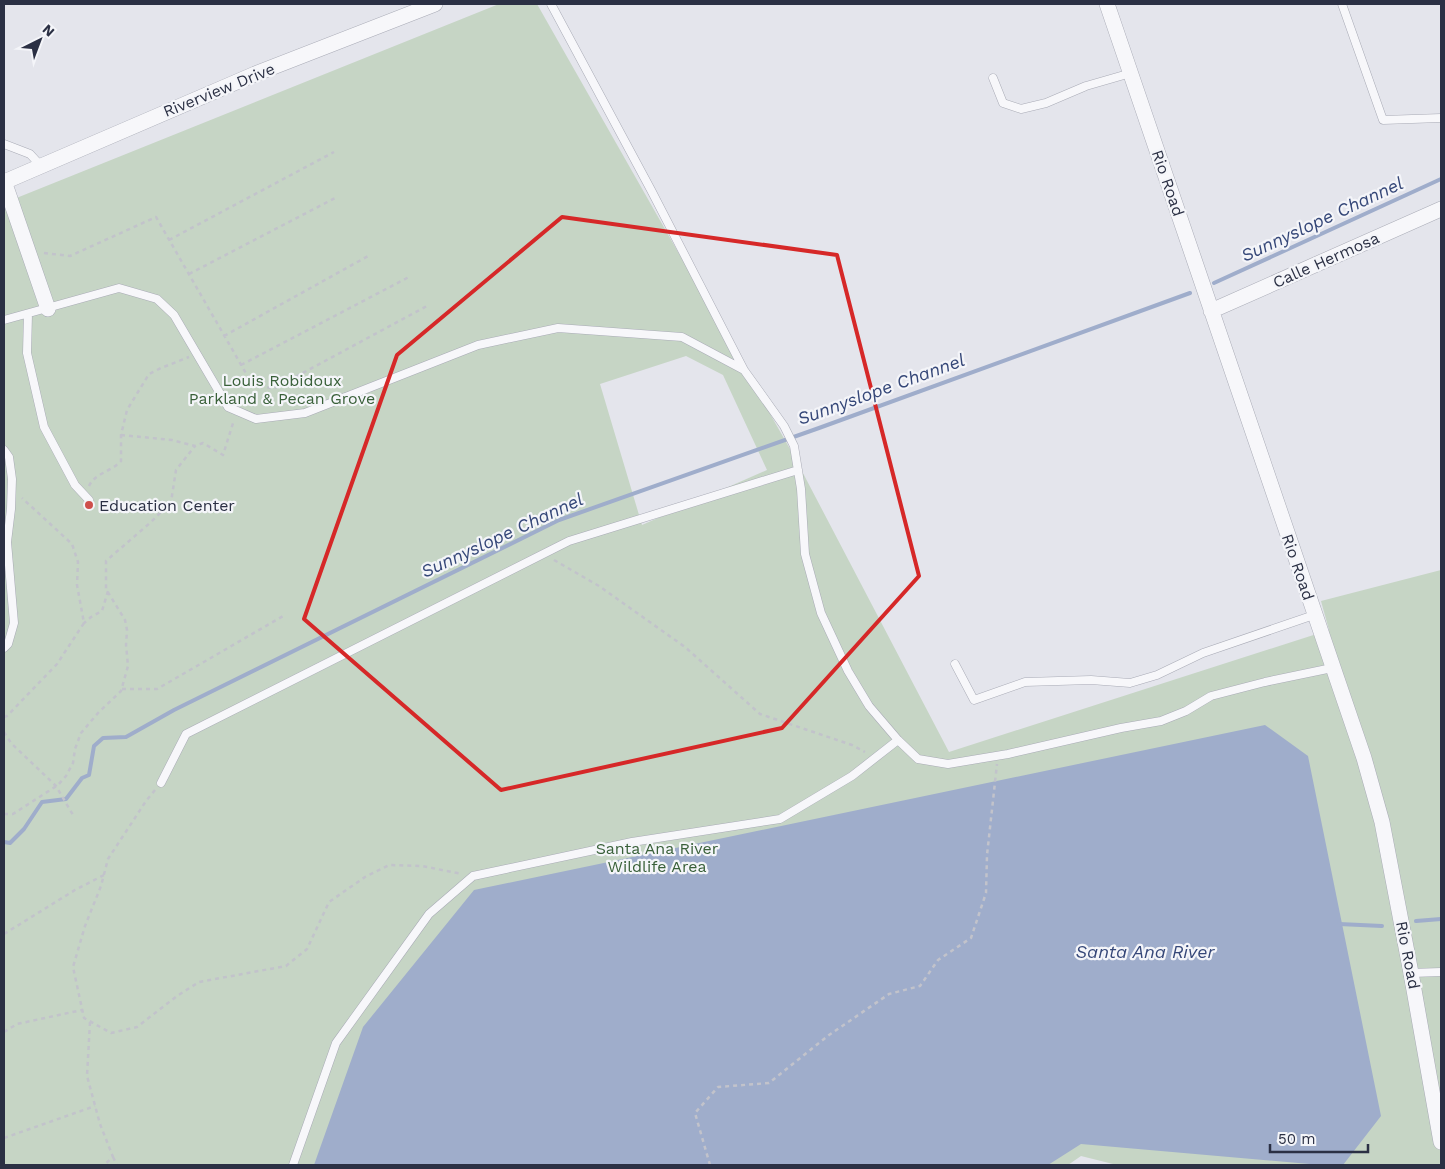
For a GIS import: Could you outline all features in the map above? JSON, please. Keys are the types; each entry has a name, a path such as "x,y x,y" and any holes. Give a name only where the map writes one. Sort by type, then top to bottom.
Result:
{"street":[{"name":"Riverview Drive","path":"4,182 255,74 436,4"},
{"name":"Rio Road","path":"1106,4 1364,758 1382,822 1441,1142"},
{"path":"4,182 48,309"},
{"name":"Calle Hermosa","path":"1209,304 1441,209"}],"lane":[{"path":"551,4 651,190 744,370 784,426 794,446 798,470 805,554 820,614 848,671 869,706 898,740 918,759 948,764 1160,721 1186,710 1210,696 1332,668"},
{"path":"1342,4 1383,120 1441,118"},
{"path":"992,78 1003,103 1020,110 1046,103 1086,86 1130,73"},
{"path":"4,144 30,154 41,166"},
{"path":"4,320 119,288 157,299 174,315 228,407 256,419 305,413 478,345 558,328 682,337 744,370"},
{"path":"28,314 27,354 44,428 75,484 89,500"},
{"path":"4,450 9,457 12,490 7,542 14,623 8,644 4,648"},
{"path":"161,783 186,734 569,541 798,470"},
{"path":"955,664 974,700 1025,682 1091,680 1130,683 1157,675 1203,653 1314,615"},
{"path":"293,1165 336,1043 429,914 473,876 632,842 780,819 852,776 898,740"},
{"path":"1411,973 1441,972"}],"path":[{"path":"169,240 334,152"},
{"path":"188,274 337,197"},
{"path":"28,252 70,256 156,217 251,382 273,389 427,306"},
{"path":"224,336 370,255"},
{"path":"241,366 409,278"},
{"path":"89,500 89,486 93,478 117,466 121,461 121,435 127,410 149,374 184,358 197,355"},
{"path":"4,814 13,814 56,786 66,776 73,763 75,749 81,733 122,689 128,666 127,630 125,620 106,589 106,561 171,502 176,470 195,446 203,443 223,455 237,411"},
{"path":"121,435 172,440 195,446"},
{"path":"4,717 57,664 84,623 77,585 78,562 72,544 48,520 12,490"},
{"path":"543,554 599,586 685,646 760,714 852,745 875,758"},
{"path":"80,627 102,611 108,591"},
{"path":"122,689 157,689 285,615"},
{"path":"4,732 11,743 56,786 73,815"},
{"path":"710,1165 695,1113 718,1087 768,1083 829,1035 889,994 920,986 938,960 971,938 986,893 987,855 998,755"},
{"path":"161,783 146,801 108,859 73,967 84,1018 111,1033 137,1027 177,996 199,982 286,966 307,948 329,902 365,877 389,865 422,866 473,876"},
{"path":"4,934 75,890 104,875"},
{"path":"4,1032 17,1024 82,1010"},
{"path":"90,1022 87,1076 100,1124 117,1165"},
{"path":"4,1138 95,1106"},
{"path":"104,1165 113,1157"}],"highlighted area":[{"path":"562,217 837,255 919,576 782,728 501,790 304,619 397,355"}],"green space":[{"name":"Santa Ana River Wildlife Area","path":"499,4 537,4 794,456 949,752 1329,630 1321,601 1441,570 1441,1165 1117,1165 1081,1156 1068,1165 4,1165 4,203","holes":["686,356 723,375 767,470 642,525 600,384"]}],"water":[{"name":"Santa Ana River","path":"1265,725 1308,756 1381,1116 1343,1165 1321,1165 1081,1144 1048,1165 314,1165 363,1027 474,890"}],"waterway":[{"name":"Sunnyslope Channel","path":"1214,283 1441,179"},
{"name":"Sunnyslope Channel","path":"4,842 10,843 24,829 42,802 66,799 82,778 89,775 94,746 103,738 126,737 174,710 559,520 1190,293"},
{"path":"1416,921 1441,919"},
{"path":"1339,924 1382,926"}],"place":[{"name":"Education Center","path":"89,505"}],"park label":[{"name":"Louis Robidoux Parkland & Pecan Grove","path":"282,389"}]}
